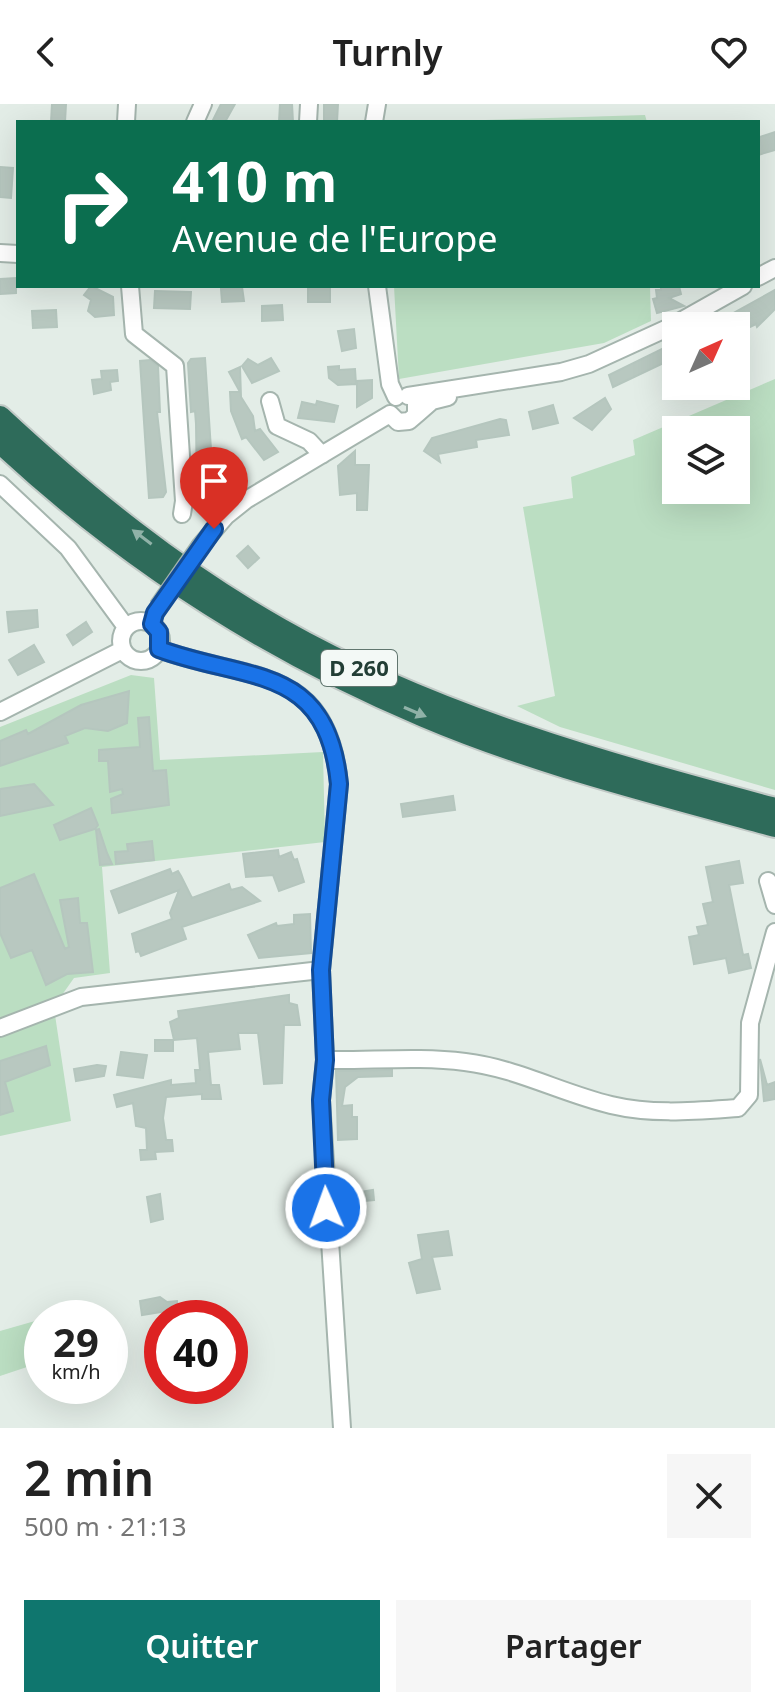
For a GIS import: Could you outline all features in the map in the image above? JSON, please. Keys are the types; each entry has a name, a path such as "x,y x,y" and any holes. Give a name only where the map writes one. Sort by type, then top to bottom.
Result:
{"highway":[{"name":"D 260","path":"0,417 107,512 168,557 283,631 401,688 514,732 775,809"},
{"name":"D 260","path":"0,442 133,554 213,607 332,675 426,717 521,752 775,826"}],"street":[{"path":"130,288 134,334 175,366 184,501 182,514"},
{"path":"377,288 390,384 402,396 416,403 416,415"},
{"path":"390,414 404,422 432,401 589,364 672,326 720,292"},
{"path":"390,414 390,404 402,396 531,376"},
{"path":"270,401 273,421 280,430 309,441 322,455"},
{"path":"152,624 158,607 201,545 226,516 246,500 390,414"},
{"path":"0,484 68,548 126,627"},
{"path":"141,620 152,624 159,632 159,649 144,661 131,659 122,650 121,638 126,627 141,620"},
{"path":"159,649 247,670 274,681 312,707 329,731 336,754 339,784 321,970 325,1060 321,1100 342,1428"},
{"path":"0,712 122,650"},
{"path":"768,881 775,905"},
{"path":"325,1060 465,1062 502,1069 609,1104 637,1109 673,1113 738,1108 749,1095 750,1023 775,932"},
{"path":"0,1028 81,997 321,970"}],"green space":[{"path":"645,115 646,120 484,120"},
{"path":"394,288 650,288 651,321 604,343 399,379"},
{"path":"775,379 775,790 560,727 517,706 555,696 523,507 573,498 571,477 635,455 633,440 662,428 662,504 750,504 750,416 689,416 726,400 750,400 750,390"},
{"path":"131,675 154,678 160,760 323,752 325,842 102,867 110,973 74,978 57,1002 55,1015 71,1121 0,1136 0,727"},
{"path":"24,1324 24,1368 0,1376 0,1331"}],"building":[{"path":"52,104 66,104 65,120 51,120"},
{"path":"221,104 235,104 226,120 213,120"},
{"path":"280,104 292,104 293,120 279,120"},
{"path":"324,104 338,104 337,120 324,120"},
{"path":"775,132 775,150 760,154 760,137"},
{"path":"0,167 13,168 11,198 0,197"},
{"path":"16,278 16,293 0,294 0,279"},
{"path":"89,288 95,288 113,297 114,315 95,317 88,311 91,300 84,295"},
{"path":"242,288 244,301 222,302 221,289"},
{"path":"308,288 330,288 330,302 308,302"},
{"path":"680,288 681,294 669,298 684,306 657,313 653,299 657,298 656,290"},
{"path":"775,290 775,309 757,327 756,324 750,327 750,312 735,312"},
{"path":"155,291 191,292 190,309 154,308"},
{"path":"282,305 283,320 262,321 262,306"},
{"path":"56,310 57,327 33,328 32,311"},
{"path":"354,329 356,348 342,351 338,331"},
{"path":"662,349 662,364 613,387 609,375"},
{"path":"205,358 214,495 201,496 197,492 196,424 195,411 191,412 188,363 191,359"},
{"path":"271,358 279,371 252,383 242,366 248,359 258,365"},
{"path":"150,360 158,366 160,412 157,412 166,492 163,497 149,498 140,361"},
{"path":"339,366 339,370 355,369 356,384 338,385 329,378 328,367"},
{"path":"240,367 241,397 253,416 255,431 260,429 278,452 264,460 246,437 242,439 231,411 230,392 240,392 229,372"},
{"path":"117,370 118,381 110,382 111,390 94,394 92,380 102,379 101,371"},
{"path":"372,380 372,398 357,407 357,381"},
{"path":"605,398 611,409 592,430 574,418"},
{"path":"317,401 338,406 334,422 298,418 302,402 316,405"},
{"path":"553,405 558,423 533,429 529,412"},
{"path":"506,420 509,435 476,440 477,447 438,454 440,462 424,451 432,438"},
{"path":"355,451 355,465 369,465 367,510 357,510 357,493 340,495 338,466"},
{"path":"248,546 259,558 248,568 237,556"},
{"path":"37,610 38,627 9,632 7,612"},
{"path":"86,622 92,632 73,645 67,635"},
{"path":"34,645 44,662 18,675 9,660"},
{"path":"129,691 127,723 108,731 85,728 65,736 68,743 0,766 0,741 26,730 28,734 81,705"},
{"path":"149,717 153,771 166,770 169,805 112,813 111,799 123,794 122,789 110,792 108,761 99,761 99,750 140,747 138,718"},
{"path":"34,784 53,805 0,816 0,789"},
{"path":"453,796 455,810 403,817 401,804"},
{"path":"91,808 98,825 95,829 60,840 54,825"},
{"path":"99,829 112,864 100,865 96,830"},
{"path":"152,841 154,860 116,864 115,852 128,851 127,844"},
{"path":"278,850 279,857 291,852 294,860 297,859 304,882 279,891 273,875 246,877 243,854"},
{"path":"739,861 743,883 729,885 743,955 748,954 751,968 729,973 726,958 694,964 689,937 699,935 697,927 708,925 703,904 713,902 706,867"},
{"path":"170,869 172,874 178,871 192,898 229,884 231,890 242,887 260,901 182,927 186,939 141,956 139,951 136,952 132,934 172,919 170,913 179,890 119,913 111,891"},
{"path":"34,874 65,949 69,947 60,900 78,898 80,923 87,923 93,972 67,974 46,985 32,950 11,958 0,933 0,888"},
{"path":"310,914 311,953 259,958 248,935 276,923 277,926 294,924 294,915"},
{"path":"289,995 289,1003 297,1005 300,1025 284,1025 282,1083 264,1084 258,1033 238,1033 240,1049 208,1052 211,1085 219,1085 221,1099 202,1099 202,1094 166,1097 163,1118 166,1140 172,1140 173,1151 155,1152 156,1159 141,1160 140,1150 147,1150 146,1128 136,1126 133,1103 117,1107 114,1095 171,1080 171,1085 196,1083 195,1070 200,1070 197,1038 174,1040 170,1022 179,1018 178,1011"},
{"path":"155,1040 173,1040 173,1051 155,1051"},
{"path":"46,1046 50,1065 5,1082 13,1111 0,1115 0,1061"},
{"path":"121,1052 147,1055 143,1078 117,1075"},
{"path":"760,1059 767,1085 775,1082 775,1099 764,1101"},
{"path":"106,1066 104,1076 76,1081 74,1069"},
{"path":"392,1070 392,1076 358,1077 345,1087 342,1106 352,1105 352,1117 357,1117 357,1139 338,1140 336,1071"},
{"path":"373,1190 374,1200 342,1203 341,1195"},
{"path":"160,1194 163,1219 151,1222 147,1197"},
{"path":"448,1231 452,1255 432,1257 440,1289 417,1293 409,1263 422,1259 418,1235"},
{"path":"144,1300 144,1315 142,1315 140,1301"}],"route":[{"path":"214,529 155,613 152,624 161,638 159,649 247,670 295,693 312,707 329,731 336,754 339,784 321,970 325,1060 321,1100 326,1208"}]}
